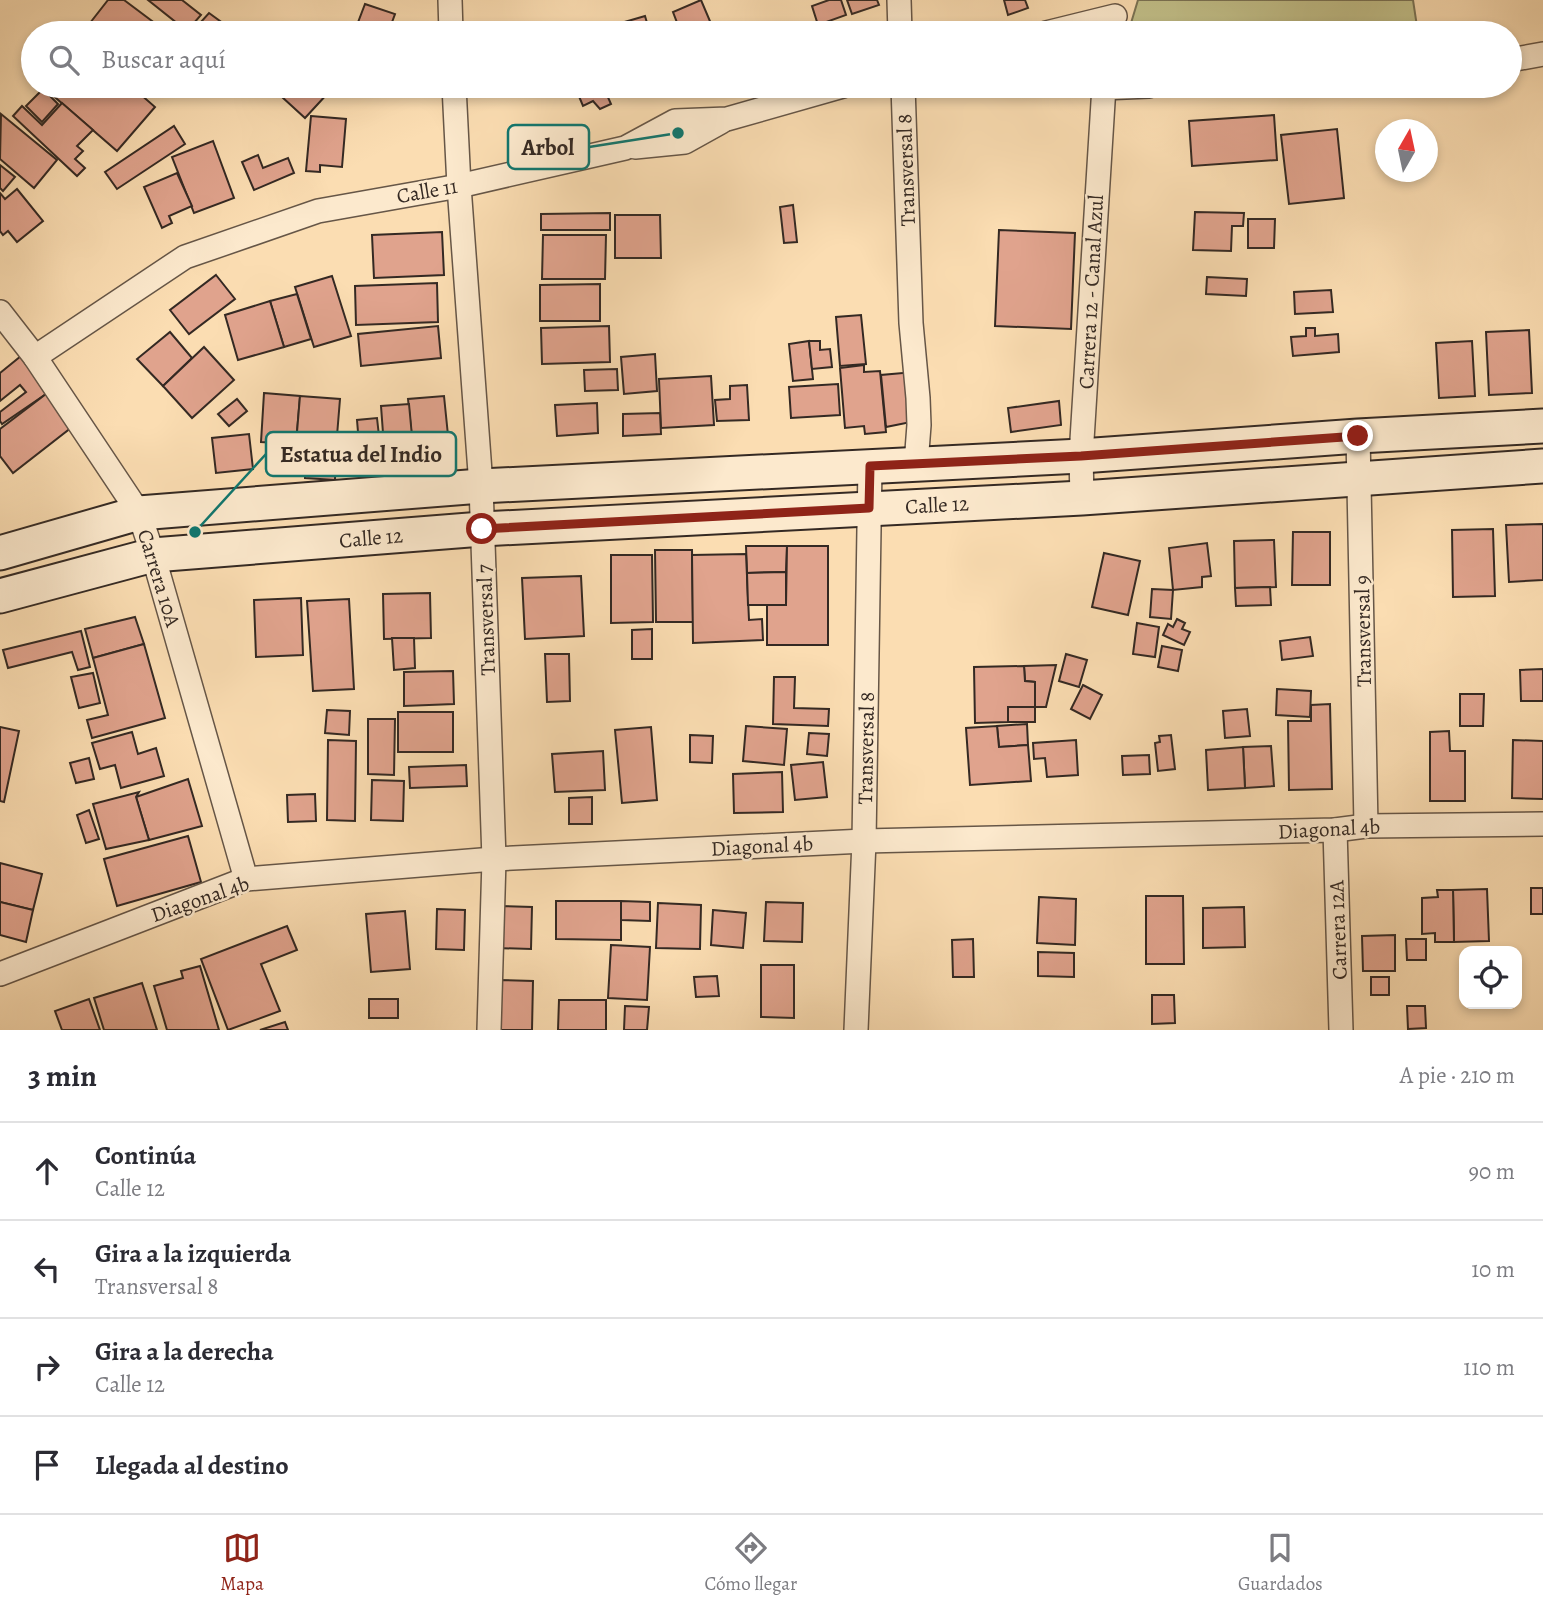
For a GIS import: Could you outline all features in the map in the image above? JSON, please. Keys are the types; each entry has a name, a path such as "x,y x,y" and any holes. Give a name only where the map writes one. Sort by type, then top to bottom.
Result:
{"street":[{"path":"450,0 451,21"},
{"path":"899,0 900,21"},
{"path":"1098,21 1115,17"},
{"path":"1522,58 1543,54"},
{"name":"Transversal 7","path":"455,98 481,486 494,859 489,1030"},
{"name":"Calle 11","path":"34,357 185,257 318,211 459,186 625,148 684,142 727,119 801,98"},
{"name":"Transversal 8","path":"903,98 911,323 919,425 916,464"},
{"name":"Carrera 12 - Canal Azul","path":"1082,498 1081,456 1102,98"},
{"name":"Carrera 10A","path":"0,312 34,357 139,513 246,879"},
{"name":"Calle 12","path":"0,553 139,513 481,486 1081,456 1543,426"},
{"name":"Transversal 9","path":"1358,436 1366,826"},
{"name":"Transversal 8","path":"856,1030 864,841 870,466"},
{"name":"Calle 12","path":"0,596 153,555 482,529 1082,498 1543,466"},
{"name":"Diagonal 4b","path":"0,974 246,879 494,859 864,841 1335,830 1366,826 1543,824"},
{"name":"Carrera 12A","path":"1335,830 1341,1030"}],"shaded area":[{"path":"1138,0 1413,0 1416,21 1132,21"}],"building":[{"path":"108,0 124,0 152,21 92,21"},
{"path":"148,0 182,0 201,15 196,21 174,21"},
{"path":"701,0 710,21 676,21 673,12"},
{"path":"829,0 841,0 846,15 829,21 817,21 812,6"},
{"path":"847,0 877,0 879,5 852,14"},
{"path":"1004,0 1025,0 1028,8 1008,15"},
{"path":"365,4 395,14 392,21 359,21"},
{"path":"209,13 220,21 202,21"},
{"path":"645,16 646,21 628,21"},
{"path":"34,98 52,98 58,104 42,122 26,106"},
{"path":"56,98 145,98 155,107 117,151"},
{"path":"283,98 323,98 305,118"},
{"path":"580,98 608,98 611,104 600,109 593,101 583,106"},
{"path":"62,103 93,130 77,146 83,151 75,159 85,168 77,176 13,116 22,106 42,125"},
{"path":"1,114 57,160 34,188 0,159"},
{"path":"1274,115 1277,160 1192,166 1189,121"},
{"path":"311,116 346,119 342,167 320,165 320,172 306,171"},
{"path":"174,126 185,144 117,189 105,172"},
{"path":"1337,129 1344,198 1289,204 1281,135"},
{"path":"213,141 234,198 194,213 172,157"},
{"path":"258,155 263,168 288,158 294,173 254,190 242,162"},
{"path":"0,165 15,177 3,191 0,188"},
{"path":"177,173 192,206 169,216 172,223 162,228 144,187"},
{"path":"17,189 43,221 17,242 8,231 3,235 0,231 0,193 5,199"},
{"path":"793,205 797,242 784,243 780,207"},
{"path":"1195,212 1244,213 1243,226 1232,226 1231,251 1193,250"},
{"path":"610,213 610,230 541,230 541,214"},
{"path":"615,215 660,215 661,258 615,258"},
{"path":"1248,219 1275,219 1274,248 1248,248"},
{"path":"999,230 1075,233 1071,329 995,326"},
{"path":"442,232 444,275 374,278 372,235"},
{"path":"543,235 606,235 605,279 542,279"},
{"path":"216,275 235,299 189,334 170,310"},
{"path":"332,276 351,336 314,347 295,287"},
{"path":"1207,277 1247,279 1246,296 1206,294"},
{"path":"437,283 438,322 356,325 355,286"},
{"path":"600,284 600,321 540,321 540,285"},
{"path":"1331,290 1333,312 1295,314 1294,292"},
{"path":"297,294 311,339 284,347 270,301"},
{"path":"270,301 284,347 238,360 225,315"},
{"path":"861,315 866,364 840,366 836,317"},
{"path":"438,326 441,358 361,366 358,334"},
{"path":"609,326 610,362 542,364 541,328"},
{"path":"1306,328 1315,328 1315,336 1338,334 1339,352 1293,356 1291,337 1306,336"},
{"path":"1529,330 1532,393 1489,395 1486,332"},
{"path":"170,332 192,358 163,386 137,359"},
{"path":"809,341 813,379 793,381 789,344"},
{"path":"809,341 820,341 820,350 830,349 832,367 812,369"},
{"path":"1472,341 1475,396 1439,398 1436,343"},
{"path":"204,347 234,380 192,418 163,386"},
{"path":"655,354 657,391 624,394 621,357"},
{"path":"21,356 46,394 2,424 0,412 26,392 20,385 0,401 0,373"},
{"path":"864,365 864,372 880,371 886,432 865,434 864,426 845,428 840,368"},
{"path":"617,369 618,390 585,391 584,370"},
{"path":"914,372 916,421 886,427 881,375"},
{"path":"711,376 714,425 661,428 659,379"},
{"path":"838,384 840,415 791,418 789,387"},
{"path":"747,385 749,420 717,421 715,400 730,399 730,386"},
{"path":"264,393 300,396 296,444 261,442"},
{"path":"46,394 72,427 13,473 0,456 0,429"},
{"path":"300,396 340,399 336,448 296,444"},
{"path":"444,396 450,455 414,458 408,399"},
{"path":"237,399 247,411 229,426 218,414"},
{"path":"1059,401 1061,425 1011,432 1008,408"},
{"path":"597,403 598,433 557,436 555,405"},
{"path":"409,404 414,458 385,460 381,406"},
{"path":"660,413 661,434 623,436 623,414"},
{"path":"377,418 381,454 360,456 357,420"},
{"path":"249,434 253,469 216,473 212,438"},
{"path":"306,449 336,450 335,480 305,478"},
{"path":"1543,524 1543,580 1509,582 1506,525"},
{"path":"1493,529 1495,596 1453,597 1452,530"},
{"path":"1293,532 1330,532 1330,585 1292,585"},
{"path":"1274,540 1276,587 1235,588 1234,541"},
{"path":"1207,543 1211,576 1202,577 1202,587 1173,590 1169,548"},
{"path":"746,546 787,546 786,572 747,573"},
{"path":"787,546 828,546 828,645 767,645 767,604 786,605"},
{"path":"655,550 692,550 693,622 656,622"},
{"path":"1104,553 1140,561 1128,615 1092,607"},
{"path":"746,554 749,620 762,619 763,640 693,643 692,555"},
{"path":"611,555 652,555 653,622 611,623"},
{"path":"786,572 786,605 748,605 747,573"},
{"path":"581,576 584,636 525,639 522,578"},
{"path":"1270,587 1271,605 1236,606 1235,588"},
{"path":"1152,589 1173,590 1171,619 1150,617"},
{"path":"430,593 431,638 384,639 383,594"},
{"path":"301,598 303,655 256,657 254,600"},
{"path":"349,599 354,689 313,691 307,601"},
{"path":"135,617 144,644 93,658 85,629"},
{"path":"1177,619 1185,623 1182,629 1190,632 1184,645 1163,635 1168,624 1173,627"},
{"path":"1137,623 1159,627 1155,657 1133,654"},
{"path":"652,629 652,659 632,659 632,630"},
{"path":"81,631 90,667 78,670 72,652 8,668 3,650"},
{"path":"1310,637 1313,656 1282,660 1280,641"},
{"path":"392,638 414,638 415,668 394,670"},
{"path":"144,644 165,718 92,738 87,720 108,715 93,658"},
{"path":"1162,646 1182,650 1178,671 1158,667"},
{"path":"545,654 569,654 570,701 547,702"},
{"path":"1066,654 1087,660 1079,687 1059,681"},
{"path":"1056,665 1046,707 1035,707 1035,682 1025,681 1024,666"},
{"path":"1024,666 1025,681 1035,682 1035,707 1008,707 1008,722 975,723 974,667"},
{"path":"1543,669 1543,701 1521,701 1520,670"},
{"path":"453,671 454,704 404,706 404,672"},
{"path":"93,673 100,703 79,708 71,677"},
{"path":"774,677 795,677 794,708 829,709 828,726 773,724"},
{"path":"1083,685 1102,695 1090,719 1071,709"},
{"path":"1277,689 1311,691 1310,717 1276,715"},
{"path":"1460,694 1484,694 1483,726 1460,726"},
{"path":"1330,704 1332,789 1289,790 1288,721 1311,721 1311,705"},
{"path":"1008,707 1035,707 1035,722 1008,722"},
{"path":"1247,709 1250,736 1225,738 1223,711"},
{"path":"327,710 350,711 349,735 325,733"},
{"path":"398,712 453,712 453,752 398,752"},
{"path":"368,719 395,719 394,775 368,774"},
{"path":"1027,724 1028,745 999,747 997,726"},
{"path":"746,726 787,729 784,765 743,761"},
{"path":"997,726 999,747 1028,745 1031,781 970,785 966,728"},
{"path":"0,727 19,731 4,802 0,801"},
{"path":"651,727 657,800 622,803 615,730"},
{"path":"1449,731 1450,751 1465,751 1465,801 1430,801 1430,732"},
{"path":"132,732 138,754 156,748 164,776 121,788 115,765 100,769 92,743"},
{"path":"809,733 829,734 827,756 807,754"},
{"path":"690,735 713,736 712,763 690,762"},
{"path":"1171,735 1175,769 1158,771 1155,743 1160,742 1159,736"},
{"path":"328,740 356,741 355,821 327,820"},
{"path":"1076,740 1078,775 1047,777 1045,758 1034,759 1033,743"},
{"path":"1513,740 1543,741 1543,799 1512,798"},
{"path":"1271,746 1274,786 1245,788 1243,747"},
{"path":"1243,747 1245,788 1208,790 1206,750"},
{"path":"603,751 605,790 555,792 552,754"},
{"path":"1149,755 1150,774 1123,775 1122,756"},
{"path":"89,758 94,779 76,783 70,763"},
{"path":"823,762 827,797 795,800 791,765"},
{"path":"466,765 467,786 410,788 409,767"},
{"path":"782,772 783,812 734,813 733,774"},
{"path":"188,779 202,826 149,840 136,797"},
{"path":"372,780 404,781 403,821 371,820"},
{"path":"139,792 136,797 149,840 106,849 93,804"},
{"path":"315,794 316,821 288,822 287,795"},
{"path":"592,797 592,824 569,824 569,798"},
{"path":"89,810 99,839 86,843 77,815"},
{"path":"188,836 201,882 117,906 104,859"},
{"path":"0,863 42,874 33,910 0,902"},
{"path":"1531,888 1543,888 1543,914 1531,914"},
{"path":"1487,889 1489,941 1454,942 1453,890"},
{"path":"1437,890 1453,890 1454,942 1435,942 1435,933 1422,934 1422,898 1438,897"},
{"path":"1146,896 1183,896 1184,964 1146,964"},
{"path":"1039,897 1076,899 1075,945 1037,943"},
{"path":"556,901 621,901 621,940 556,939"},
{"path":"621,901 650,902 650,921 621,920"},
{"path":"0,902 33,910 26,942 0,935"},
{"path":"766,902 803,903 802,942 764,941"},
{"path":"658,903 701,905 700,949 656,948"},
{"path":"497,906 532,907 531,949 496,948"},
{"path":"1244,907 1245,947 1203,948 1203,908"},
{"path":"437,909 465,910 464,950 436,949"},
{"path":"713,910 746,913 743,948 711,945"},
{"path":"405,911 410,969 371,972 366,914"},
{"path":"287,926 297,950 261,964 280,1011 228,1030 201,959"},
{"path":"1395,935 1395,971 1363,971 1362,936"},
{"path":"973,939 974,977 953,977 952,940"},
{"path":"1406,939 1426,939 1426,960 1407,960"},
{"path":"611,945 650,947 647,1000 608,998"},
{"path":"1038,952 1074,953 1074,977 1038,976"},
{"path":"761,965 794,965 794,1018 761,1017"},
{"path":"200,966 219,1030 167,1030 154,986 183,978 181,971"},
{"path":"717,976 719,996 696,997 694,977"},
{"path":"1371,977 1389,977 1389,995 1371,995"},
{"path":"497,980 533,981 532,1030 496,1030"},
{"path":"142,983 157,1030 104,1030 94,998"},
{"path":"1152,995 1174,995 1175,1023 1152,1024"},
{"path":"89,999 100,1030 62,1030 55,1011"},
{"path":"369,999 398,999 398,1018 369,1018"},
{"path":"559,1000 606,1000 606,1030 558,1030"},
{"path":"625,1006 649,1007 647,1030 624,1030"},
{"path":"1407,1006 1425,1006 1426,1028 1408,1029"},
{"path":"285,1022 288,1030 260,1030"}],"place":[{"name":"Arbol","path":"678,133"},
{"name":"Estatua del Indio","path":"195,532"}],"route":[{"path":"482,529 869,508 870,466 1081,456 1358,436"}]}
